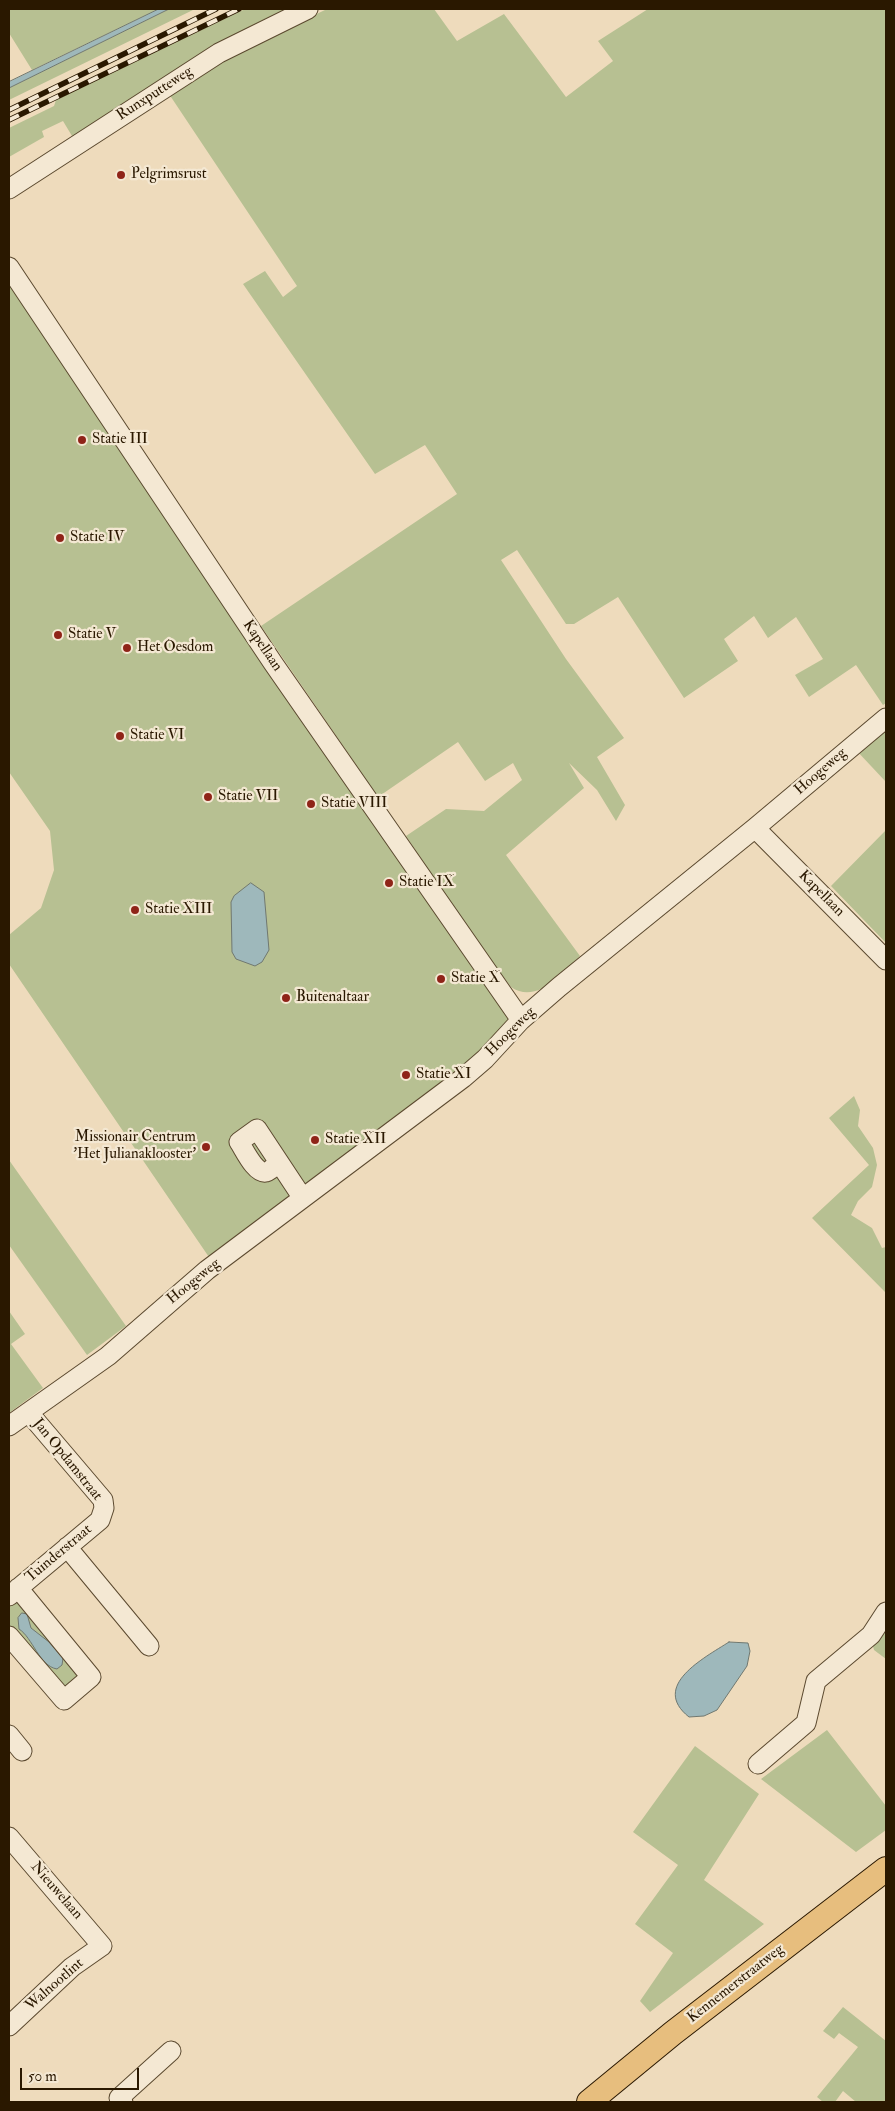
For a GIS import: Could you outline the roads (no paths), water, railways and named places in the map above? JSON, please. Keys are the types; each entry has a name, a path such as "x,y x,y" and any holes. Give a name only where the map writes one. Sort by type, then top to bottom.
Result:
{"main road":[{"name":"Kennemerstraatweg","path":"589,2102 703,2010 886,1869"}],"street":[{"name":"Runxputteweg","path":"9,189 219,53 308,9"},
{"name":"Kapellaan","path":"9,267 273,663 521,1020"},
{"name":"Hoogeweg","path":"9,1426 108,1356 207,1270 463,1078 485,1059 521,1020 886,718"},
{"name":"Kapellaan","path":"755,828 886,960"},
{"path":"279,1162 302,1197"},
{"name":"Jan Opdamstraat","path":"29,1413 103,1500 104,1508"},
{"name":"Tuinderstraat","path":"13,1592 100,1520 104,1508"},
{"path":"67,1547 149,1646"},
{"path":"9,1636 64,1700 91,1677 13,1592"},
{"path":"758,1764 806,1723 816,1681 871,1636 886,1612"},
{"path":"9,1735 22,1751"},
{"name":"Nieuwelaan","path":"9,1837 102,1946"},
{"name":"Walnootlint","path":"9,2026 72,1967 102,1946"},
{"path":"123,2102 119,2098 171,2051"}],"water":[{"path":"159,9 169,9 9,88 9,82"},
{"path":"251,883 264,892 269,950 262,962 255,966 236,959 232,952 231,902 234,896"},
{"path":"22,1613 27,1614 31,1628 49,1642 63,1658 62,1665 57,1669 45,1663 24,1633 19,1629 18,1618"},
{"path":"729,1642 748,1643 750,1651 747,1666 717,1710 704,1716 689,1717 678,1706 675,1694 678,1684 695,1665"}],"railway":[{"path":"9,110 216,9"},
{"path":"9,120 239,9"}],"place":[{"name":"Pelgrimsrust","path":"121,175"},
{"name":"Statie III","path":"82,440"},
{"name":"Statie IV","path":"60,538"},
{"name":"Statie V","path":"58,635"},
{"name":"Het Oesdom","path":"127,648"},
{"name":"Statie VI","path":"120,736"},
{"name":"Statie VII","path":"208,797"},
{"name":"Statie VIII","path":"311,804"},
{"name":"Statie IX","path":"389,883"},
{"name":"Statie XIII","path":"135,910"},
{"name":"Statie X","path":"441,979"},
{"name":"Buitenaltaar","path":"286,998"},
{"name":"Statie XI","path":"406,1075"},
{"name":"Statie XII","path":"315,1140"},
{"name":"Missionair Centrum 'Het Julianaklooster'","path":"206,1147"}]}
